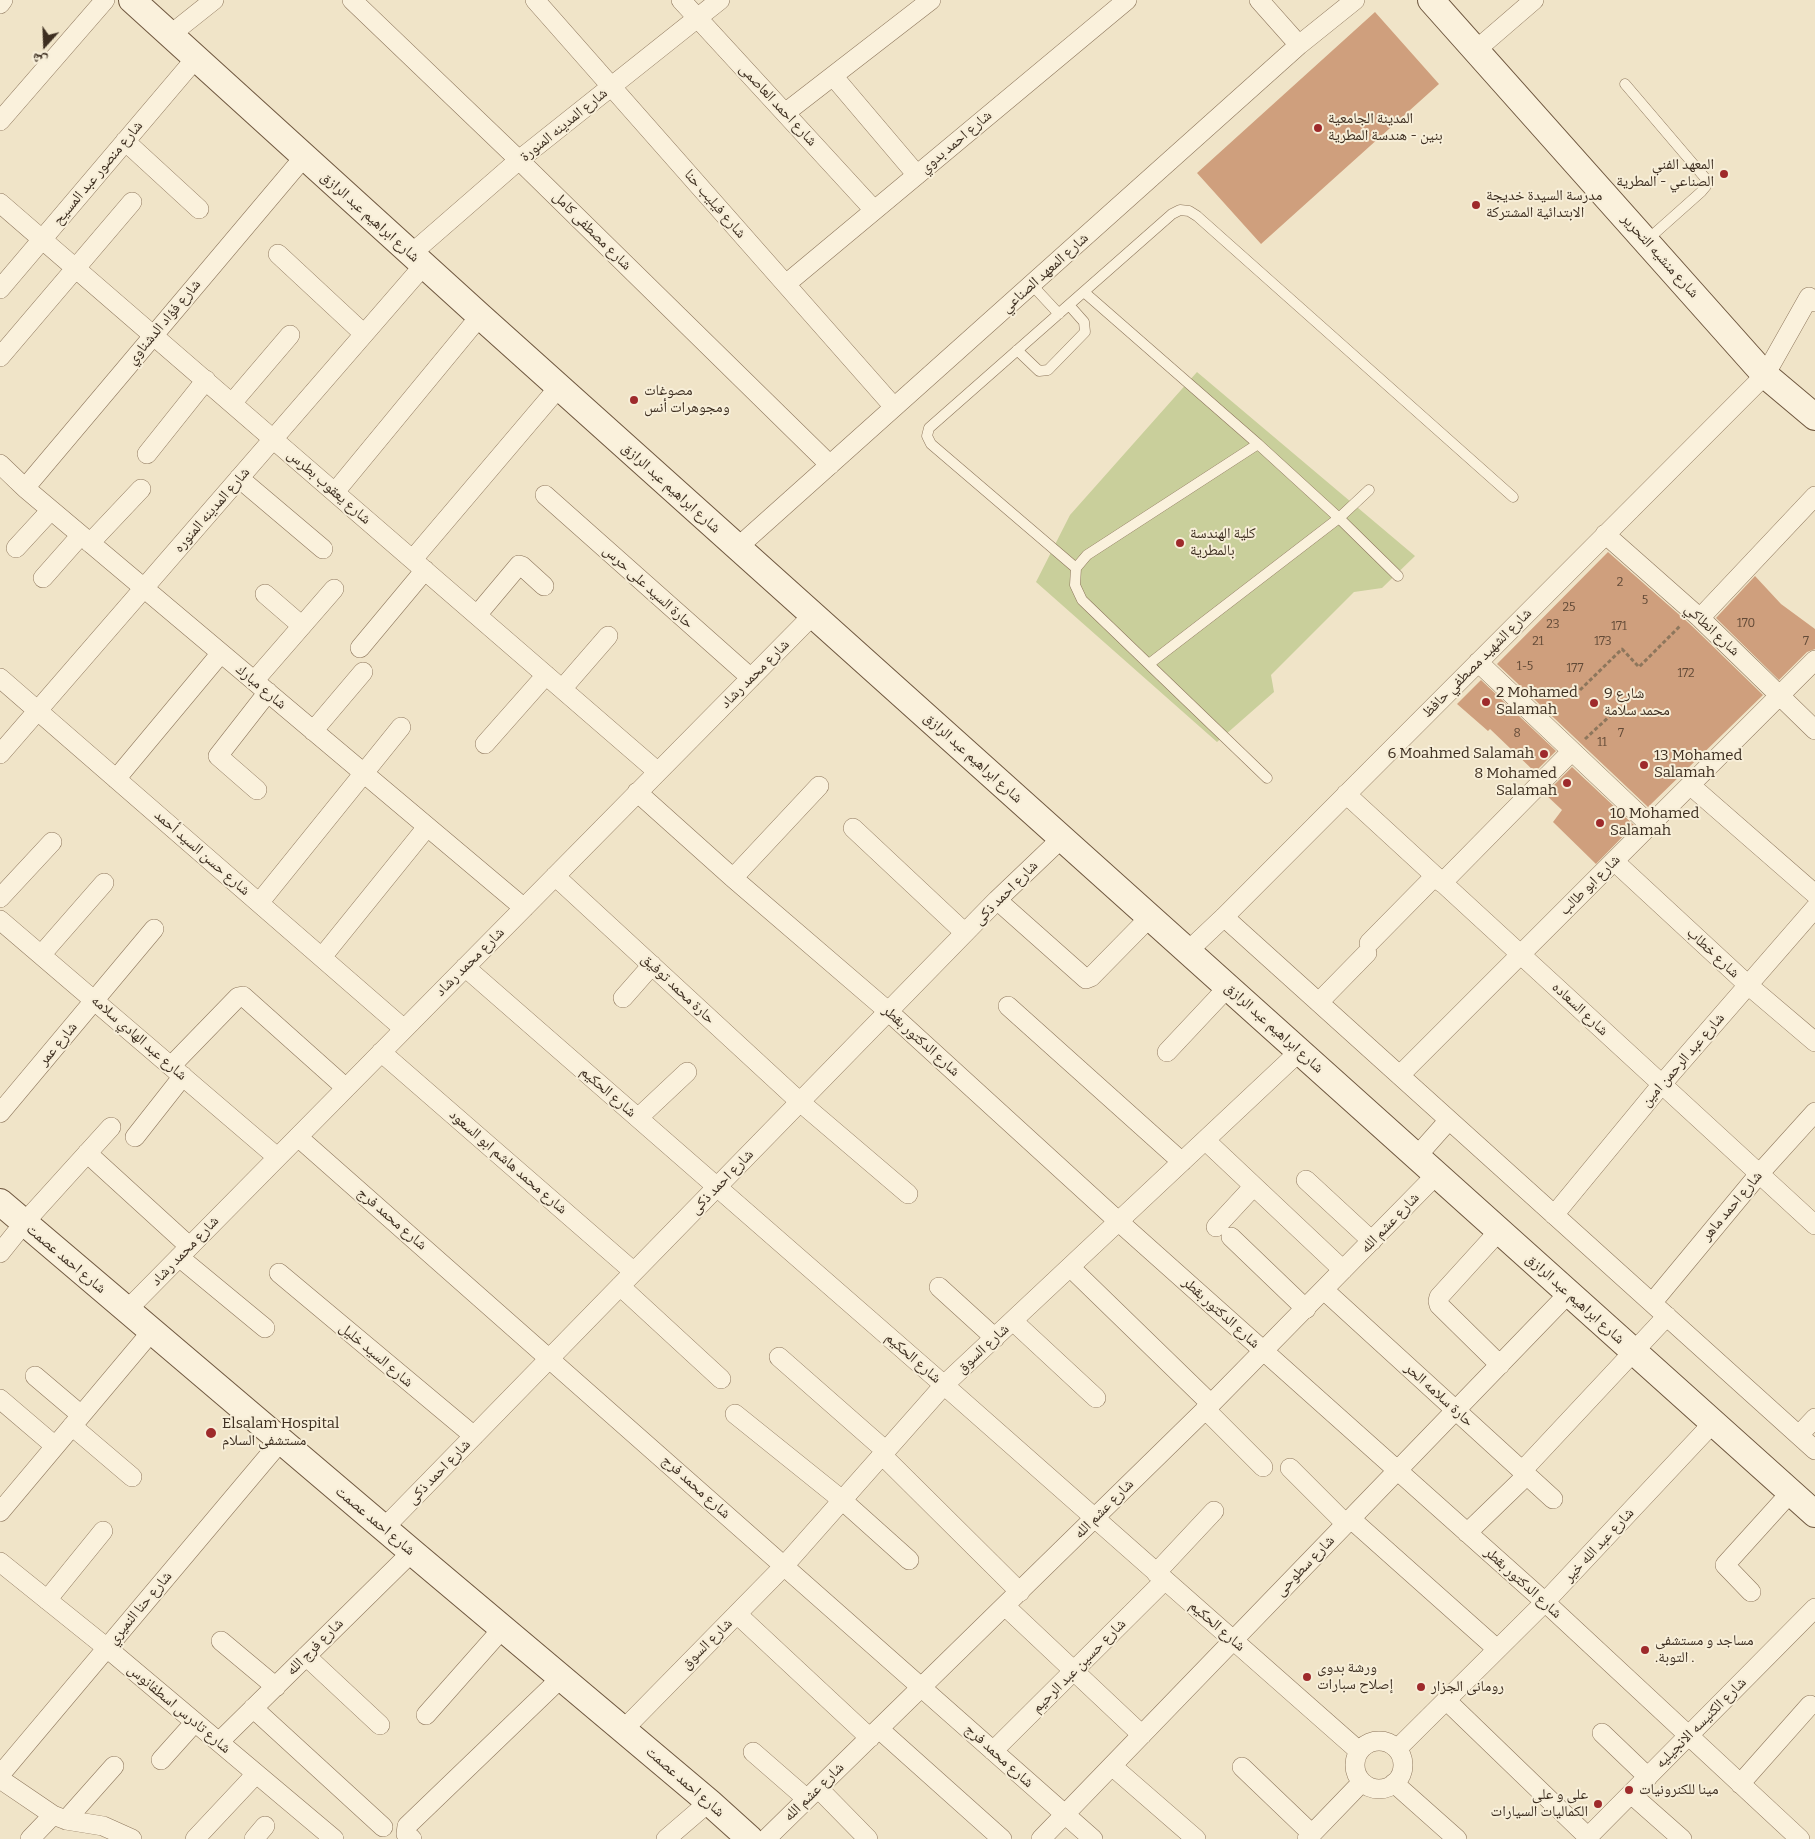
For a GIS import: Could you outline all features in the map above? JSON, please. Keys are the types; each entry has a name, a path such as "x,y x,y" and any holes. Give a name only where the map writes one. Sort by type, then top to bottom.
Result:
{"main road":[{"name":"شارع ابراهيم عبد الرازق","path":"132,0 480,316 1815,1514"},
{"name":"شارع منشيه التحرير","path":"1431,0 1765,375 1815,417"},
{"name":"شارع احمد عصمت","path":"0,1202 709,1802 750,1839"}],"street":[{"path":"0,4 3,0"},
{"path":"0,121 105,0"},
{"path":"170,35 214,0"},
{"name":"شارع مصطفى كامل","path":"352,0 519,160 830,465"},
{"name":"شارع فيليب حنا","path":"535,0 894,407"},
{"name":"شارع احمد العاصمى","path":"681,0 874,210"},
{"name":"شارع المدينه المنورة","path":"417,259 519,160 720,0"},
{"path":"785,114 931,0"},
{"name":"شارع احمد بدوي","path":"786,284 1127,0"},
{"path":"1259,0 1299,46"},
{"name":"شارع المعهد الصناعي","path":"738,547 1299,46 1355,0"},
{"path":"1476,50 1534,0"},
{"name":"شارع منصور عبد المسيح","path":"0,289 196,58"},
{"path":"833,76 916,175"},
{"path":"125,141 199,210"},
{"name":"شارع فؤاد الدشناوي","path":"25,488 304,156"},
{"path":"0,357 132,202"},
{"name":"شارع يعقوب بطرس","path":"0,203 43,238 658,772"},
{"path":"278,254 364,334"},
{"name":"شارع المدينه المنوره","path":"0,754 364,334 417,259"},
{"name":"شارع الشهيد مصطفي حافظ","path":"1188,951 1765,375 1812,300"},
{"path":"335,492 480,316"},
{"path":"232,403 290,335"},
{"path":"147,454 206,380"},
{"path":"360,648 419,565 559,387"},
{"name":"شارع مبارك","path":"0,464 25,488 524,908"},
{"path":"239,478 323,549"},
{"path":"43,578 141,489"},
{"name":"حارة السيد على حرس","path":"546,495 750,678"},
{"path":"1697,615 1815,496"},
{"path":"16,548 51,510"},
{"name":"شارع انطاكي","path":"1605,534 1697,615 1815,730"},
{"path":"477,615 519,565 544,586"},
{"path":"257,790 218,756 302,626 334,589"},
{"path":"265,594 302,626"},
{"name":"شارع محمد رشاد","path":"127,1310 813,615"},
{"path":"562,689 608,636"},
{"path":"116,779 222,653"},
{"name":"شارع ابو طالب","path":"1400,1075 1815,660"},
{"path":"1478,662 1650,825"},
{"path":"313,731 363,672"},
{"path":"485,744 546,675"},
{"name":"شارع حسن السيد أحمد","path":"0,678 404,1029"},
{"path":"259,903 401,727"},
{"path":"1319,1002 1368,948 1572,751"},
{"path":"1690,785 1815,894"},
{"path":"733,878 819,786"},
{"name":"شارع الدكتور بقطر","path":"637,792 733,878 889,1012 1118,1221 1545,1602 1800,1839"},
{"name":"شارع السعاده","path":"1346,794 1815,1225"},
{"path":"322,957 427,827"},
{"path":"853,828 965,933"},
{"name":"شارع احمد ذكى","path":"384,1528 997,900 1062,838"},
{"path":"0,898 52,842"},
{"name":"شارع خطاب","path":"1614,861 1748,985 1815,1042"},
{"name":"حارة محمد توفيق","path":"555,876 800,1102 908,1194"},
{"path":"41,955 104,883"},
{"path":"997,900 1086,978 1091,977 1150,917"},
{"name":"شارع عبد الرحمن امين","path":"1554,1214 1662,1084 1815,908"},
{"path":"1224,917 1815,1450"},
{"name":"شارع عبد الهادي سلامه","path":"0,920 277,1157"},
{"name":"شارع عمر","path":"0,1114 154,929"},
{"path":"623,998 652,965"},
{"name":"شارع الحكيم","path":"465,967 1360,1751"},
{"path":"1167,1052 1228,987"},
{"path":"135,1138 177,1071 238,997 243,996 346,1088"},
{"path":"1008,1006 1182,1162"},
{"name":"شارع السوق","path":"623,1730 784,1566 944,1385 1300,1051"},
{"name":"شارع محمد هاشم ابو السعود","path":"382,1052 634,1272"},
{"path":"638,1118 687,1072"},
{"name":"شارع احمد ماهر","path":"1652,1303 1759,1174 1815,1112"},
{"path":"1417,1156 1449,1120"},
{"path":"0,1253 24,1223 110,1127"},
{"name":"شارع محمد فرج","path":"298,1137 1093,1839"},
{"path":"1205,1140 1343,1270"},
{"path":"87,1153 184,1252 265,1328"},
{"name":"شارع عشم الله","path":"766,1839 1095,1519 1306,1309 1437,1174"},
{"path":"1306,1180 1372,1241"},
{"path":"1254,1187 1224,1232 1306,1309"},
{"path":"1500,1231 1439,1297 1438,1301 1439,1305 1500,1365"},
{"path":"1070,1267 1208,1406 1263,1467"},
{"name":"شارع السيد خليل","path":"279,1273 474,1436"},
{"path":"620,1286 721,1378"},
{"path":"939,1287 995,1338"},
{"name":"حارة سلامه الحر","path":"1324,1290 1553,1500"},
{"name":"شارع سطوحى","path":"1041,1839 1569,1293"},
{"path":"1467,1533 1667,1316"},
{"path":"1013,1321 1096,1398"},
{"path":"0,1512 152,1331"},
{"path":"779,1357 884,1453 1020,1592"},
{"path":"34,1376 132,1477"},
{"path":"0,1399 55,1446"},
{"path":"735,1414 842,1500 909,1560"},
{"path":"1799,1435 1815,1418"},
{"name":"شارع عبد الله خير","path":"1396,1749 1545,1602 1713,1423"},
{"name":"شارع حنا النميري","path":"0,1775 281,1440"},
{"path":"1290,1468 1348,1521 1497,1649"},
{"path":"1751,1592 1725,1566 1791,1492"},
{"name":"شارع حسين عبد الرحيم","path":"993,1751 1074,1671 1160,1576 1214,1511"},
{"path":"47,1600 103,1532"},
{"name":"شارع فرج الله","path":"219,1742 412,1552"},
{"name":"شارع تادرس اسطفانوس","path":"0,1562 107,1648 334,1839"},
{"path":"1005,1606 1142,1735"},
{"name":"شارع الكنيسه الانجيليه","path":"1587,1838 1815,1608"},
{"path":"737,1614 874,1733 1002,1839"},
{"path":"426,1715 503,1628"},
{"path":"221,1641 276,1687"},
{"path":"306,1656 380,1725"},
{"path":"412,1839 406,1834 407,1826 562,1678"},
{"path":"1446,1700 1587,1838"},
{"path":"1740,1784 1810,1705"},
{"path":"253,1708 383,1827"},
{"path":"161,1760 195,1722"},
{"path":"1602,1733 1648,1777"},
{"path":"1384,1742 1396,1749 1403,1763 1402,1770 1394,1784 1382,1789 1367,1786 1362,1782 1355,1770 1355,1764 1364,1746 1384,1742"},
{"path":"753,1752 813,1793 868,1839"},
{"path":"30,1839 59,1817 114,1766"},
{"path":"1112,1766 1196,1839"},
{"path":"1242,1767 1309,1836 1362,1782"},
{"path":"195,1839 256,1774"},
{"path":"0,1779 59,1817 96,1832 132,1839"},
{"path":"1394,1784 1457,1839"},
{"path":"1631,1794 1682,1839"},
{"path":"666,1839 709,1802"}],"lane":[{"path":"1625,84 1706,179 1706,186 1701,192 1646,241"},
{"path":"1076,568 931,444 927,436 928,428 1172,214 1180,210 1190,211 1212,229 1513,497"},
{"path":"1032,285 1059,314"},
{"path":"1084,292 1258,444 1339,518 1398,576"},
{"path":"1017,350 1039,371 1048,370 1085,332 1084,322 1069,306"},
{"path":"1258,444 1087,554 1076,568 1074,585 1082,600 1267,778"},
{"path":"1149,664 1339,518 1369,490"}],"path":[{"path":"1580,690 1622,649 1639,667 1697,615"},
{"path":"1572,751 1612,714"}],"green space":[{"path":"1197,372 1415,556 1382,588 1354,592 1271,675 1274,692 1217,742 1036,582 1070,515"}],"building":[{"name":"المدينة الجامعية بنين - هندسة المطرية","path":"1375,12 1439,84 1261,244 1197,173"},
{"path":"1608,552 1692,626 1763,695 1648,807 1497,664"},
{"path":"1755,576 1781,604 1815,629 1815,649 1807,652 1779,680 1716,618"},
{"path":"1481,680 1556,751 1535,772 1490,729 1488,731 1457,704"},
{"name":"10 Mohamed Salamah","path":"1572,767 1634,825 1596,864 1553,822 1562,810 1545,794"}],"place":[{"name":"المدينة الجامعية بنين - هندسة المطرية","path":"1318,128"},
{"name":"المعهد الفني الصناعي - المطرية","path":"1724,174"},
{"name":"مدرسة السيدة خديجة الابتدائية المشتركة","path":"1476,205"},
{"name":"مصوغات ومجوهرات أنس","path":"634,400"},
{"name":"كلية الهندسة بالمطرية","path":"1180,543"},
{"name":"2 Mohamed Salamah","path":"1486,702"},
{"name":"9 شارع محمد سلامة","path":"1594,703"},
{"name":"6 Moahmed Salamah","path":"1544,754"},
{"name":"13 Mohamed Salamah","path":"1644,765"},
{"name":"8 Mohamed Salamah","path":"1567,783"},
{"name":"10 Mohamed Salamah","path":"1600,823"},
{"name":"Elsalam Hospital مستشفى السلام","path":"211,1433"},
{"name":"مساجد و مستشفى .التوبة .","path":"1645,1650"},
{"name":"ورشة بدوى إصلاح سبارات","path":"1307,1677"},
{"name":"رومانى الجزار","path":"1421,1687"},
{"name":"مينا للكنرونيات","path":"1629,1790"},
{"name":"على و على الكماليات السيارات","path":"1598,1804"}]}
